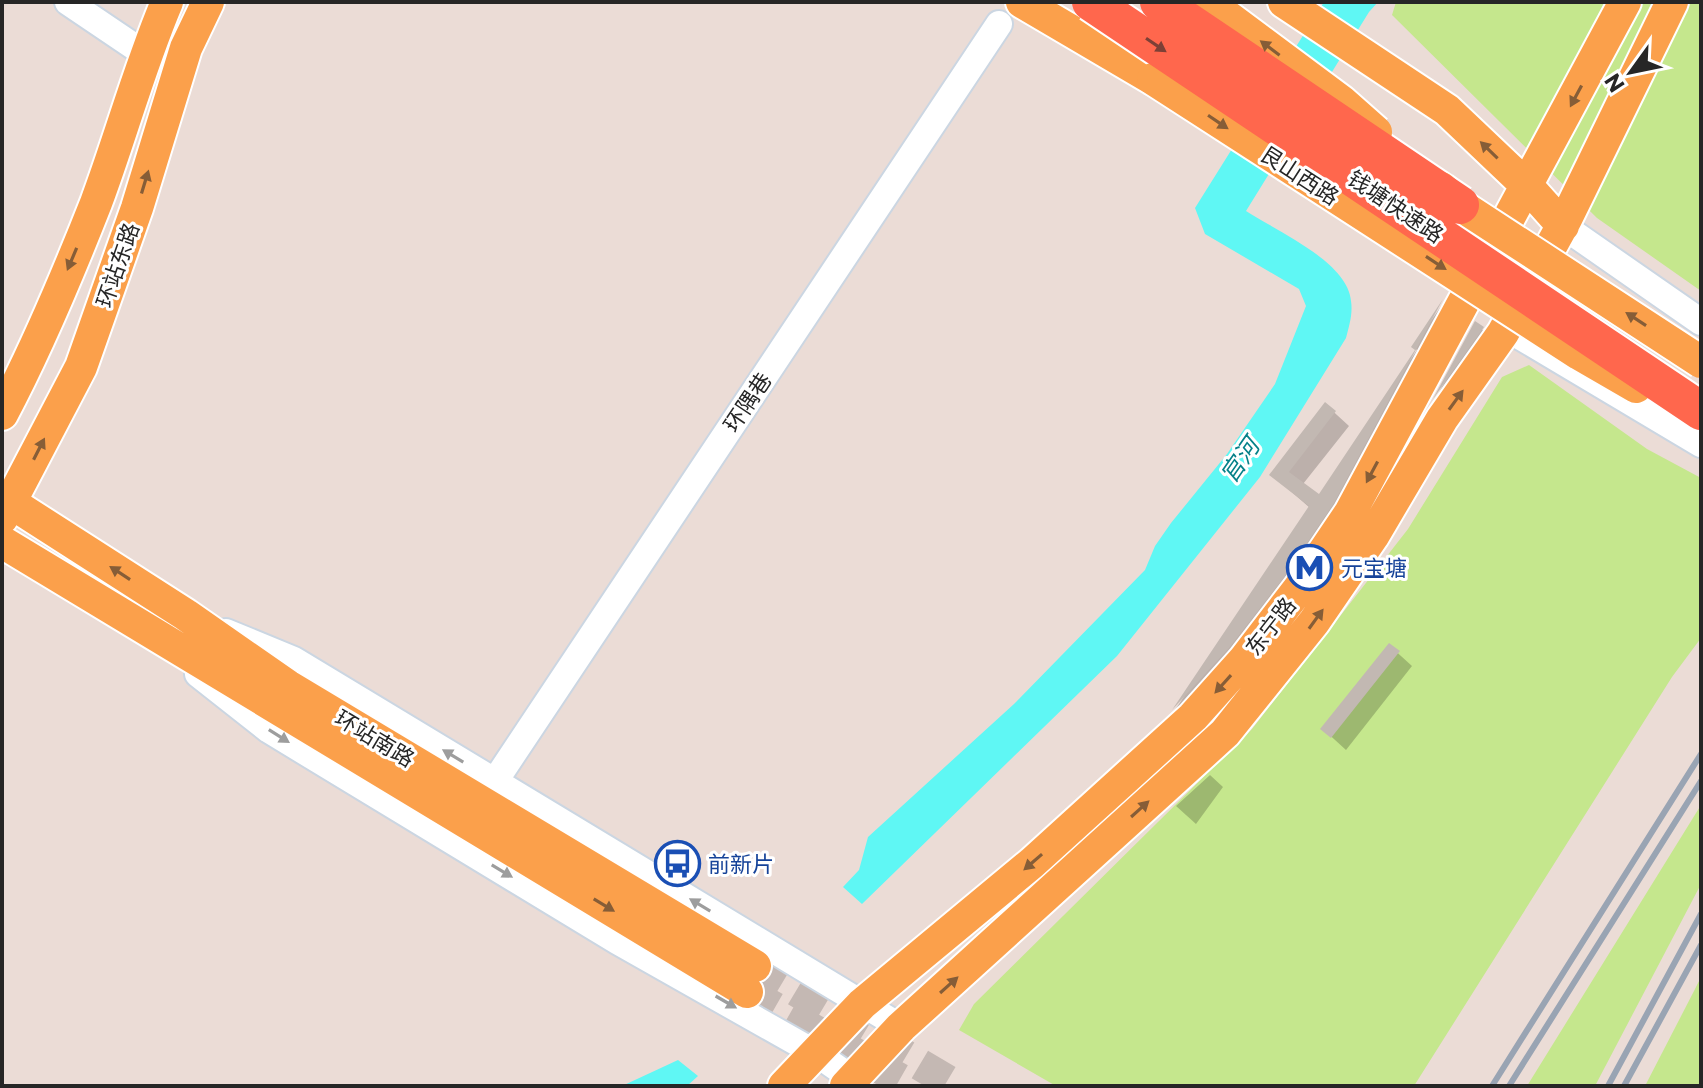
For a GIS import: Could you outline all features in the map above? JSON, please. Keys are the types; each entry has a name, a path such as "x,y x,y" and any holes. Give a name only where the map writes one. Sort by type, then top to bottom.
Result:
{"highway":[{"name":"钱塘快速路","path":"1091,2 1701,411"},
{"name":"钱塘快速路","path":"1159,2 1460,205"}],"main road":[{"name":"环站东路","path":"2,414 29,363 96,202 145,54 167,2"},
{"name":"环站东路","path":"5,506 81,367 137,208 186,48 208,2"},
{"path":"1208,2 1341,101 1460,205 1701,362"},
{"name":"东宁路","path":"784,1086 862,1004 1032,863 1193,717 1244,660 1300,587 1350,513 1625,2"},
{"name":"东宁路","path":"850,1082 901,1027 1225,733 1322,610 1373,536 1442,419 1506,328 1563,226 1671,4"},
{"path":"1295,10 1447,110 1528,187 1563,226"},
{"name":"艮山西路","path":"1010,13 1153,79 1579,354 1701,424"},
{"path":"1465,301 1506,328"},
{"name":"环站南路","path":"2,542 129,620 751,979 288,686 186,615 5,506"}],"street":[{"path":"68,2 145,54"},
{"name":"环隅巷","path":"495,781 1010,13"},
{"path":"1563,226 1701,322"},
{"path":"1506,328 1701,444"},
{"path":"186,615 294,660 901,1027"},
{"path":"129,620 269,730 617,941 817,1054 850,1082"}],"green space":[{"path":"1396,2 1701,2 1701,291 1597,218 1392,15"},
{"path":"1529,365 1647,449 1701,478 1701,638 1672,677 1414,1086 1056,1086 959,1030 974,1004 1252,729 1408,529 1502,377"},
{"path":"1701,805 1701,884 1595,1086 1527,1086"},
{"path":"1701,977 1701,1086 1645,1086 1694,991"}],"water":[{"name":"官河","path":"1324,2 1378,2 1246,211 1309,249 1338,273 1351,301 1346,338 1260,477 1117,656 862,904 843,887 859,870 868,837 1014,704 1145,570 1155,546 1171,523 1227,454 1275,384 1306,306 1299,289 1205,234 1195,208"},
{"path":"678,1060 698,1076 687,1086 622,1086"}],"building":[{"path":"1443,299 1334,503 1285,576 1229,648 1172,710 1309,506 1269,475 1325,402 1336,411 1289,472 1319,494 1415,350 1411,347"},
{"path":"1475,321 1484,327 1433,399"},
{"path":"1389,643 1400,651 1331,738 1320,729"}],"tunnel":[{"path":"755,966 956,1086"},
{"path":"747,992 912,1086"}],"railway":[{"path":"1492,1086 1701,754"},
{"path":"1509,1086 1701,781"},
{"path":"1608,1086 1701,914"},
{"path":"1624,1086 1701,945"}],"place":[{"name":"元宝塘","path":"1310,567"},
{"name":"前新片","path":"677,863"}]}
